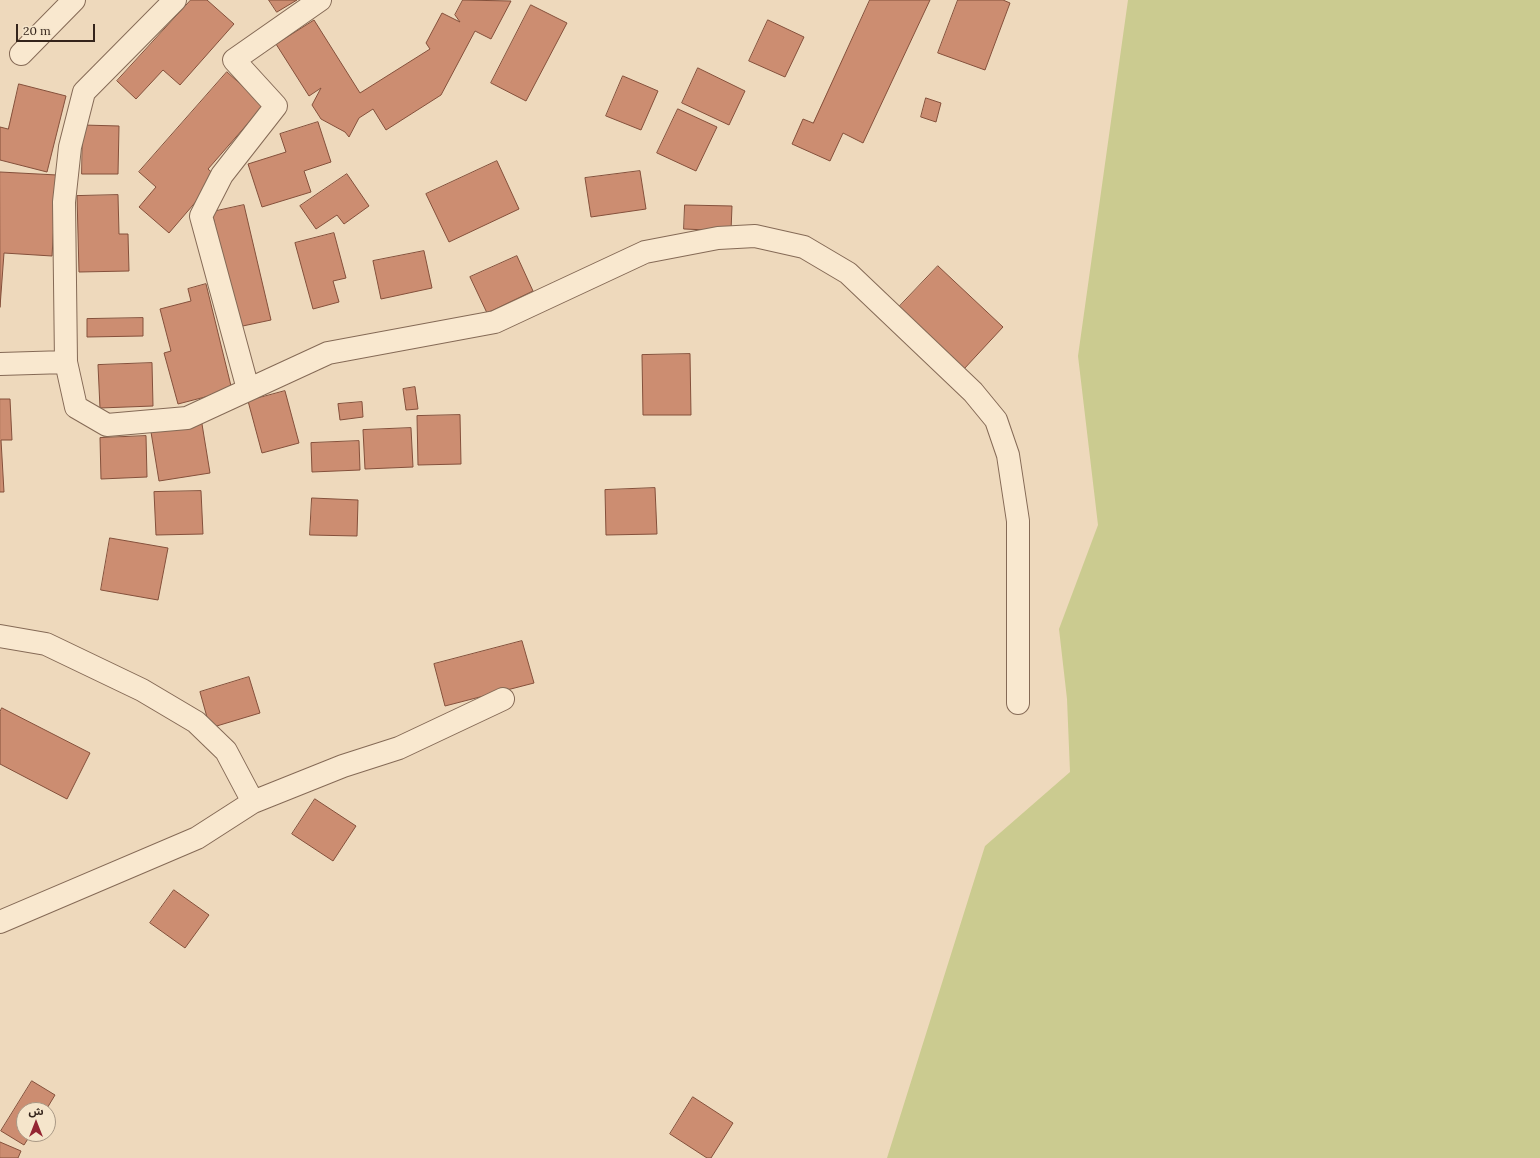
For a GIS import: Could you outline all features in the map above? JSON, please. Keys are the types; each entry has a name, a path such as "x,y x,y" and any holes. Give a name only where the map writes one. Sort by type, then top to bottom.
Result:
{"street":[{"path":"21,54 74,0"},
{"path":"175,0 84,92 70,147 64,202 66,362 76,407 107,425 187,418 328,352 495,322 645,252 718,238 755,236 804,247 848,273 973,392 996,420 1008,455 1018,521 1018,703"},
{"path":"248,389 201,216 222,174 276,106 234,60 320,0"},
{"path":"0,364 66,362"},
{"path":"0,636 46,644 142,690 196,722 226,750 253,802"},
{"path":"0,922 197,838 253,802 343,766 399,748 503,700"}],"green space":[{"path":"1128,0 1540,0 1540,1158 887,1158 985,846 1070,772 1067,699 1059,629 1098,525 1078,356"}],"building":[{"path":"191,0 207,0 234,24 180,85 163,70 136,99 117,81"},
{"path":"269,0 297,0 277,12"},
{"path":"463,0 511,1 491,39 475,31 441,95 386,130 373,109 359,118 349,137 345,132 321,119 312,105 321,88 309,96 276,44 314,20 360,93 430,49 426,43 442,13 460,22 455,15"},
{"path":"870,0 930,0 863,143 843,133 830,161 792,144 803,119 813,123"},
{"path":"958,0 1003,0 1010,3 985,70 938,53"},
{"path":"531,5 567,23 526,101 491,83"},
{"path":"768,20 804,37 785,77 749,61"},
{"path":"698,68 745,91 729,125 682,103"},
{"path":"227,72 264,105 208,169 217,177 169,233 139,207 156,187 139,172"},
{"path":"623,76 658,91 641,130 606,116"},
{"path":"19,84 66,96 47,172 0,160 0,127 8,129"},
{"path":"926,98 941,103 936,122 921,117"},
{"path":"678,109 717,127 696,171 657,153"},
{"path":"318,122 331,162 304,171 311,192 262,207 248,164 286,152 280,134"},
{"path":"83,125 119,126 118,174 82,174"},
{"path":"497,161 519,209 449,242 426,194"},
{"path":"640,171 646,209 591,217 585,178"},
{"path":"0,172 57,175 52,256 4,253 0,307"},
{"path":"347,174 369,206 344,224 337,215 316,229 300,206"},
{"path":"118,195 119,234 128,234 129,271 79,272 77,196"},
{"path":"244,205 271,320 238,327 212,212"},
{"path":"685,205 732,206 731,231 684,229"},
{"path":"334,233 346,278 333,281 339,302 313,309 295,243"},
{"path":"424,251 432,288 381,299 373,261"},
{"path":"517,256 533,291 487,313 470,277"},
{"path":"938,266 1003,327 964,369 898,308"},
{"path":"206,284 232,390 178,404 164,353 171,351 160,309 191,301 188,289"},
{"path":"143,318 143,336 87,337 87,319"},
{"path":"690,354 691,415 643,415 642,355"},
{"path":"152,363 153,406 100,408 98,365"},
{"path":"415,387 418,409 406,410 403,389"},
{"path":"285,391 299,443 262,453 248,401"},
{"path":"0,399 10,399 12,440 1,440 4,492 0,492"},
{"path":"362,402 363,417 340,420 338,404"},
{"path":"460,415 461,464 418,465 417,416"},
{"path":"202,424 210,473 159,481 151,432"},
{"path":"411,428 413,467 365,469 363,430"},
{"path":"146,436 147,477 101,479 100,438"},
{"path":"359,441 360,470 312,472 311,443"},
{"path":"655,488 657,534 606,535 605,490"},
{"path":"201,491 203,534 156,535 154,492"},
{"path":"312,498 358,500 357,536 310,535"},
{"path":"110,538 168,548 158,600 101,590"},
{"path":"522,641 534,683 445,706 434,664"},
{"path":"249,677 260,713 210,728 200,692"},
{"path":"2,708 90,753 67,799 0,764 0,712"},
{"path":"315,799 356,826 333,861 292,834"},
{"path":"174,890 209,915 185,948 150,923"},
{"path":"32,1081 55,1095 51,1102 19,1102"},
{"path":"693,1097 733,1123 711,1158 707,1158 670,1134"},
{"path":"16,1107 16,1140 1,1131"},
{"path":"0,1142 21,1151 18,1158 0,1158"},
{"path":"19,1142 26,1142 24,1145"}]}
